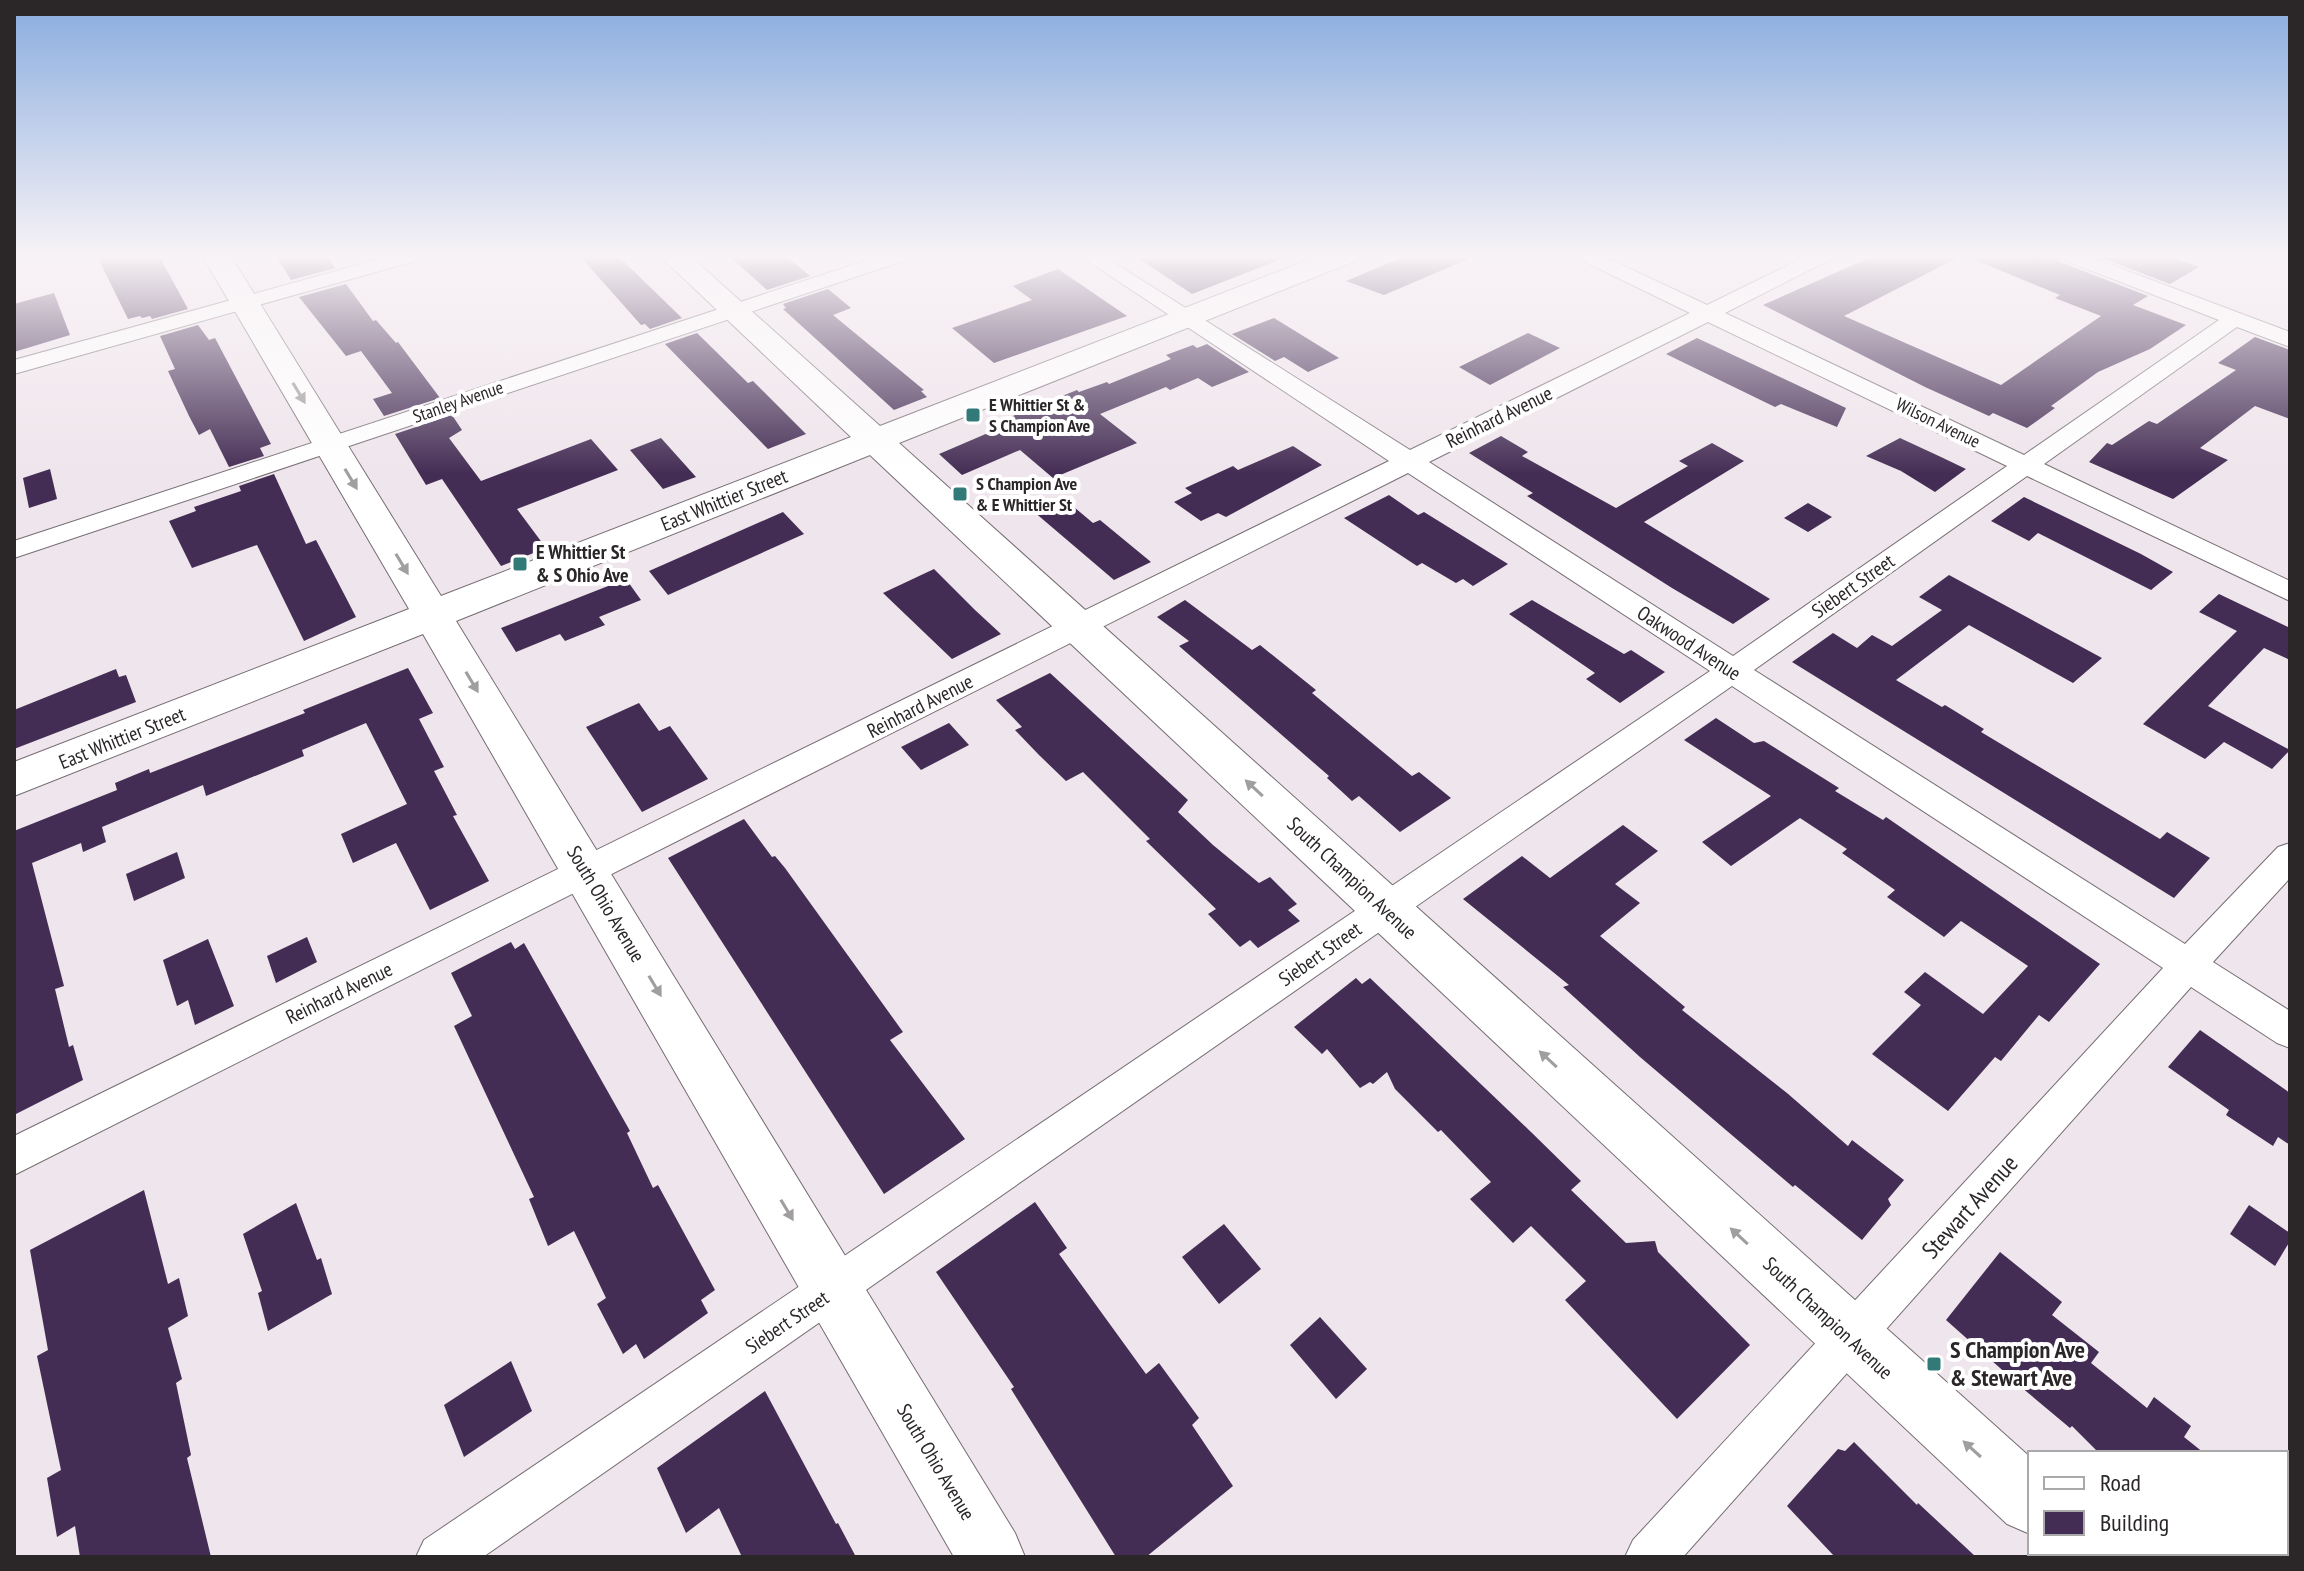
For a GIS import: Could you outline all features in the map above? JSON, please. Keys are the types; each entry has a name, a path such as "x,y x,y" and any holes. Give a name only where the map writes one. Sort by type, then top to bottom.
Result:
{"street":[{"path":"14,367 151,328"},
{"name":"South Ohio Avenue","path":"261,328 991,1557"},
{"name":"Stanley Avenue","path":"14,550 679,328"},
{"name":"South Champion Avenue","path":"754,328 1080,625 1851,1340 2028,1499"},
{"name":"East Whittier Street","path":"14,780 1157,328"},
{"name":"Oakwood Avenue","path":"1204,328 2290,1031"},
{"name":"Reinhard Avenue","path":"14,1156 1678,328"},
{"name":"Wilson Avenue","path":"1741,328 2290,592"},
{"name":"Siebert Street","path":"441,1557 1732,671 2222,328"},
{"path":"2259,328 2290,340"},
{"name":"Stewart Avenue","path":"1650,1557 1851,1340 2188,964 2290,856"}],"building":[{"path":"14,328 67,328 70,335 14,352"},
{"path":"187,328 200,328 209,340 215,338 271,444 260,448 264,456 229,467 210,429 199,435 168,371 175,369 160,336"},
{"path":"324,328 383,328 398,342 440,398 384,416 373,399 392,393 361,351 346,356"},
{"path":"804,328 849,328 924,390 921,391 927,397 894,410"},
{"path":"952,328 1092,328 994,363"},
{"path":"1247,328 1291,328 1339,358 1308,372 1284,357 1275,361 1232,334"},
{"path":"1809,328 1872,328 2001,385 2083,328 2181,328 2150,349 2098,372 2051,406 2055,408 2027,428 1993,413 1989,416"},
{"path":"697,333 748,383 753,381 806,434 768,449 665,344"},
{"path":"1528,333 1560,348 1490,385 1459,367"},
{"path":"2255,337 2290,350 2290,419 2255,406 2200,448 2228,460 2173,499 2089,462 2107,443 2112,445 2149,421 2157,424 2236,370 2218,363"},
{"path":"1697,338 1846,408 1837,427 1781,404 1775,407 1666,354"},
{"path":"1207,344 1249,372 1212,387 1198,378 1170,390 1166,387 1100,414 1137,443 1053,478 1020,450 962,475 939,454 995,430 990,426 1020,413 1077,390 1109,384 1171,359 1166,355 1193,345 1197,348"},
{"path":"452,415 462,430 449,438 481,481 591,439 618,470 517,509 546,548 501,566 442,479 426,485 395,434"},
{"path":"1501,436 1528,452 1522,456 1616,508 1688,466 1679,461 1712,443 1744,461 1644,522 1770,599 1733,624 1672,588 1527,496 1533,493 1469,453"},
{"path":"661,438 696,477 663,489 630,450"},
{"path":"1900,438 1966,469 1935,492 1901,471 1866,456"},
{"path":"1293,446 1322,465 1226,517 1218,513 1201,521 1174,502 1192,493 1185,488 1233,466 1238,470"},
{"path":"50,469 57,499 29,508 23,478"},
{"path":"274,474 306,544 316,540 356,617 304,641 257,545 192,568 169,521 196,511 194,507 241,491 239,486"},
{"path":"1389,495 1418,515 1424,512 1508,564 1473,586 1463,579 1456,583 1422,563 1417,566 1344,518"},
{"path":"1062,497 1093,523 1100,520 1151,562 1114,580 1033,511"},
{"path":"2024,497 2173,572 2151,590 2038,533 2029,541 1991,521"},
{"path":"1808,503 1832,517 1808,532 1784,518"},
{"path":"783,512 804,534 668,595 649,571"},
{"path":"934,569 1001,634 952,659 883,593"},
{"path":"1949,575 2102,658 2073,683 1969,625 1896,680 1942,707 1945,705 1984,729 1981,732 2160,839 2167,832 2210,858 2174,898 1792,662 1833,633 1857,648 1872,635 1892,646 1942,610 1919,597"},
{"path":"626,579 641,600 599,617 605,625 565,641 560,634 516,652 501,628"},
{"path":"2219,594 2290,628 2290,660 2264,648 2208,706 2290,750 2272,769 2224,742 2205,759 2143,724 2237,631 2199,612"},
{"path":"1185,600 1252,650 1260,645 1316,690 1312,693 1412,776 1419,772 1451,798 1400,832 1359,796 1352,801 1327,778 1329,776 1179,646 1189,641 1157,617"},
{"path":"1532,600 1624,654 1631,650 1665,672 1620,703 1586,679 1595,673 1509,614"},
{"path":"408,668 433,713 419,719 444,767 434,771 457,815 453,816 489,881 430,910 396,843 353,863 341,834 407,804 366,723 302,750 304,756 206,796 203,785 102,827 106,842 83,852 81,843 32,863 64,986 55,989 69,1047 73,1045 83,1080 14,1115 14,831 117,790 115,783 149,769 150,773 305,713 303,710"},
{"path":"116,669 119,677 126,675 136,702 14,749 14,710"},
{"path":"1050,673 1188,800 1178,812 1213,845 1259,883 1270,877 1297,904 1288,910 1300,921 1258,948 1250,940 1240,947 1208,914 1216,909 1146,841 1150,839 1083,772 1066,781 1039,755 1015,730 1022,727 996,700"},
{"path":"639,703 659,731 670,726 708,779 642,812 586,727"},
{"path":"1716,718 1754,743 1764,741 1839,788 1835,791 1883,820 1886,817 2100,964 2049,1022 2039,1015 2001,1061 1995,1057 1948,1111 1872,1054 1921,1005 1904,992 1925,972 1983,1014 2028,966 1961,921 1944,937 1887,897 1895,890 1842,853 1847,849 1800,818 1731,866 1702,842 1771,796 1684,740"},
{"path":"949,723 969,745 921,770 901,747"},
{"path":"744,819 772,857 775,856 785,868 903,1032 890,1040 965,1139 884,1194 668,858"},
{"path":"1623,825 1658,851 1615,884 1640,903 1600,936 1685,1007 1682,1010 1848,1146 1852,1140 1904,1180 1888,1199 1891,1205 1862,1240 1795,1185 1793,1187 1640,1057 1563,987 1569,985 1463,899 1522,856 1550,878"},
{"path":"177,852 185,878 134,901 126,874"},
{"path":"307,937 317,962 276,983 267,956"},
{"path":"208,939 234,1006 195,1025 188,1000 177,1006 163,960"},
{"path":"511,942 515,949 524,943 630,1131 627,1133 653,1188 658,1185 715,1290 701,1300 708,1313 644,1359 636,1344 623,1354 597,1304 606,1298 574,1231 548,1246 529,1199 534,1197 454,1026 472,1016 451,973"},
{"path":"1356,978 1362,984 1370,978 1581,1181 1571,1190 1626,1243 1655,1241 1658,1252 1750,1345 1677,1419 1565,1300 1586,1281 1531,1226 1513,1243 1470,1199 1491,1182 1441,1130 1438,1132 1395,1089 1387,1072 1373,1084 1370,1082 1360,1088 1327,1049 1322,1054 1294,1027"},
{"path":"2200,1030 2290,1093 2290,1145 2278,1137 2273,1146 2226,1115 2229,1110 2168,1067"},
{"path":"144,1190 168,1284 179,1278 188,1316 168,1328 182,1379 176,1383 191,1455 187,1458 211,1557 80,1557 75,1526 57,1537 47,1478 61,1470 37,1356 48,1350 30,1250"},
{"path":"1035,1202 1067,1248 1059,1254 1146,1374 1159,1363 1199,1418 1192,1425 1233,1486 1146,1557 1116,1557 1011,1389 1014,1387 936,1272"},
{"path":"296,1203 317,1260 321,1258 332,1294 268,1331 258,1293 262,1291 243,1234"},
{"path":"2249,1205 2290,1233 2290,1241 2275,1266 2230,1234"},
{"path":"1224,1224 1261,1269 1219,1304 1182,1257"},
{"path":"2000,1252 2062,1302 2052,1315 2099,1352 2091,1363 2147,1408 2154,1397 2191,1426 2184,1437 2202,1451 2097,1451 2072,1426 2070,1428 2027,1392 1946,1320"},
{"path":"1320,1317 1367,1369 1336,1399 1290,1345"},
{"path":"511,1361 532,1411 464,1457 444,1405"},
{"path":"765,1391 856,1557 742,1557 719,1508 686,1533 657,1468"},
{"path":"1854,1442 1917,1505 1976,1557 1835,1557 1787,1506 1838,1449 1845,1451"}],"place":[{"name":"E Whittier St & S Champion Ave","path":"973,415"},
{"name":"S Champion Ave & E Whittier St","path":"960,494"},
{"name":"E Whittier St & S Ohio Ave","path":"520,564"},
{"name":"S Champion Ave & Stewart Ave","path":"1934,1364"}]}
